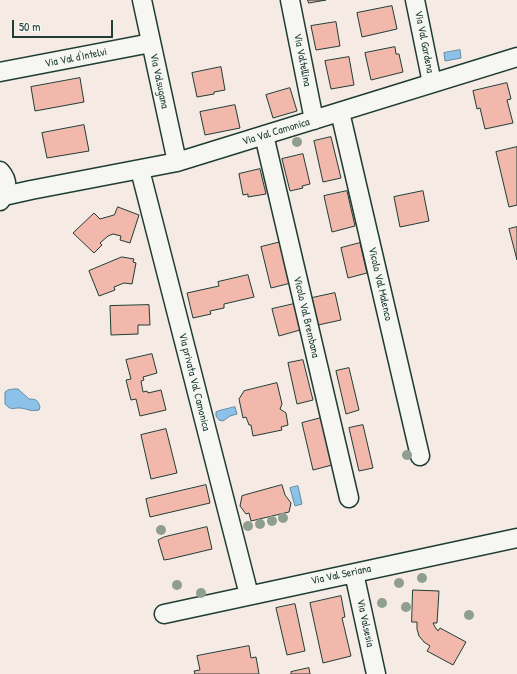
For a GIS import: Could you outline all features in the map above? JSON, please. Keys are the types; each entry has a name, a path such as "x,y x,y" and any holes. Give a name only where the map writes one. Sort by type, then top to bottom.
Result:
{"street":[{"name":"Via Valsugana","path":"142,0 177,162"},
{"name":"Via Valtellina","path":"290,0 314,120"},
{"name":"Via Val Gardena","path":"415,0 432,83"},
{"name":"Via Val d'Intelvi","path":"0,72 151,43"},
{"name":"Via Val Camonica","path":"3,188 31,190 177,162 517,57"},
{"name":"Vicolo Val Malenco","path":"340,112 420,456"},
{"name":"Vicolo Val Brembana","path":"264,135 349,498"},
{"name":"Via privata Val Camonica","path":"140,170 249,595"},
{"name":"Via Val Seriana","path":"164,614 517,538"},
{"name":"Via Valsesia","path":"354,573 376,674"}],"water":[{"path":"460,50 461,58 445,61 444,53"},
{"path":"18,389 29,399 36,400 40,407 39,410 33,411 19,408 9,408 5,404 5,392"},
{"path":"235,407 237,414 230,416 223,421 219,420 216,416 216,412 218,411"},
{"path":"298,486 302,504 295,506 290,488"}],"building":[{"path":"308,0 326,0 309,3"},
{"path":"392,6 397,29 362,37 357,13"},
{"path":"336,22 340,46 316,50 311,26"},
{"path":"395,47 396,54 399,54 403,72 371,80 365,53"},
{"path":"349,57 354,85 331,89 325,61"},
{"path":"221,67 225,90 214,92 214,94 197,97 192,73"},
{"path":"80,78 84,102 35,111 31,87"},
{"path":"507,83 511,99 507,100 513,123 485,129 480,108 477,109 473,91"},
{"path":"290,88 297,111 273,118 266,95"},
{"path":"235,105 240,128 205,135 200,112"},
{"path":"84,125 89,151 47,158 42,133"},
{"path":"331,137 341,178 323,182 314,141"},
{"path":"517,147 517,205 509,207 496,152"},
{"path":"303,154 310,184 302,186 303,188 290,191 282,159"},
{"path":"260,169 266,194 248,197 248,194 243,195 239,174"},
{"path":"347,191 355,226 332,232 324,196"},
{"path":"423,191 429,221 400,227 394,197"},
{"path":"118,207 139,215 130,243 120,240 121,236 113,234 108,236 100,243 102,245 94,253 73,233 94,213 100,219 114,215"},
{"path":"517,227 517,260 509,229"},
{"path":"281,242 291,283 271,288 261,247"},
{"path":"360,243 367,273 348,278 341,248"},
{"path":"122,257 134,259 133,262 136,263 132,284 124,283 114,287 115,290 99,296 89,271"},
{"path":"248,275 254,297 224,304 224,308 210,311 211,314 193,318 187,293 219,286 218,282"},
{"path":"335,293 341,320 318,325 312,298"},
{"path":"294,304 300,330 279,336 272,309"},
{"path":"149,305 150,325 138,325 138,334 111,335 110,306"},
{"path":"152,354 157,373 143,377 144,380 141,381 143,392 147,391 148,393 161,390 166,410 140,416 136,399 131,400 126,380 131,379 126,360"},
{"path":"303,360 313,400 297,404 288,363"},
{"path":"349,368 359,410 346,414 336,371"},
{"path":"277,383 282,404 280,409 286,413 288,425 281,427 282,430 253,436 251,425 249,425 246,417 243,418 239,399 244,391"},
{"path":"321,418 332,465 313,470 302,423"},
{"path":"363,425 373,468 359,471 349,428"},
{"path":"166,429 177,473 151,479 141,435"},
{"path":"206,485 210,503 150,517 146,499"},
{"path":"282,485 285,495 291,503 289,512 251,521 249,513 246,514 240,506 242,496"},
{"path":"207,527 212,549 164,560 158,540 164,537"},
{"path":"413,590 439,591 437,623 433,623 435,627 438,631 440,628 466,642 453,665 427,651 430,646 419,636 417,622 412,622"},
{"path":"341,596 345,617 342,618 351,656 323,663 310,603"},
{"path":"295,604 305,651 287,655 276,608"},
{"path":"249,646 251,658 256,657 259,674 195,674 194,671 200,670 197,656"},
{"path":"309,668 310,674 291,674 291,672"}]}
